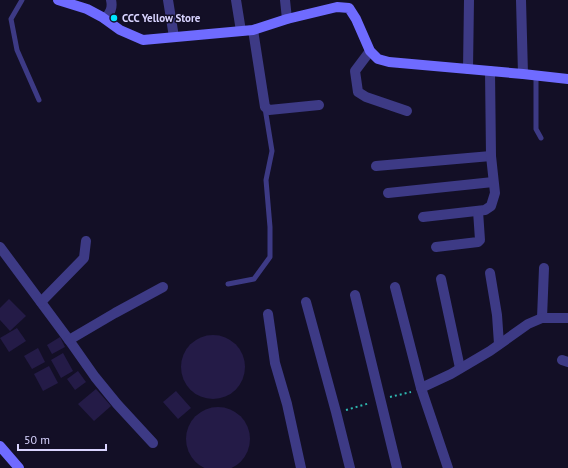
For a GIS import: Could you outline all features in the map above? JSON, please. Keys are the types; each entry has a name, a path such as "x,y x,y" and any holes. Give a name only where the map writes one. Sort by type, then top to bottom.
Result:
{"street":[{"path":"58,0 87,9 105,19 120,30 143,40 253,30 340,4 349,8 356,19 370,51 378,59 389,62 568,79"},
{"path":"105,19 112,7 111,0"},
{"path":"168,0 174,37"},
{"path":"236,0 241,31"},
{"path":"285,0 287,19"},
{"path":"468,69 469,0"},
{"path":"521,0 523,74"},
{"path":"253,30 265,107 269,110 319,105"},
{"path":"370,51 355,71 358,92 366,97 407,111"},
{"path":"423,217 485,210 491,206 494,193 491,156 490,71"},
{"path":"376,166 491,156"},
{"path":"388,193 493,182"},
{"path":"436,247 478,242 480,240 478,211"},
{"path":"41,302 84,258 86,241"},
{"path":"0,247 112,399 153,443"},
{"path":"542,318 544,268"},
{"path":"490,273 497,315 499,344"},
{"path":"441,279 460,368"},
{"path":"395,286 421,388 448,468"},
{"path":"69,340 163,287"},
{"path":"355,295 397,468"},
{"path":"306,302 350,468"},
{"path":"268,314 275,364 287,404 301,468"},
{"path":"421,388 451,374 490,351 528,324 542,318 568,318"},
{"path":"0,446 20,468"}],"lane":[{"path":"22,0 11,19 17,50 26,74 39,100"},
{"path":"536,75 536,129 541,138"},
{"path":"228,284 254,279 270,257 270,227 266,180 272,151 265,107"}],"building":[{"path":"9,299 26,316 10,331 0,320 0,308"},
{"path":"17,328 26,341 9,352 0,338"},
{"path":"213,335 231,341 239,349 245,367 239,385 231,393 213,399 195,393 187,385 181,367 187,349 195,341"},
{"path":"60,337 65,347 52,354 47,345"},
{"path":"38,348 45,362 32,369 24,356"},
{"path":"63,353 73,371 61,378 51,360"},
{"path":"49,366 58,383 43,391 34,374"},
{"path":"78,371 86,382 75,390 67,379"},
{"path":"96,389 111,406 94,421 78,404"},
{"path":"176,391 191,408 178,419 163,402"},
{"path":"218,407 236,413 244,421 250,439 244,457 236,465 218,471 200,465 192,457 186,439 192,421 200,413"}],"place":[{"name":"CCC Yellow Store","path":"114,18"}]}
